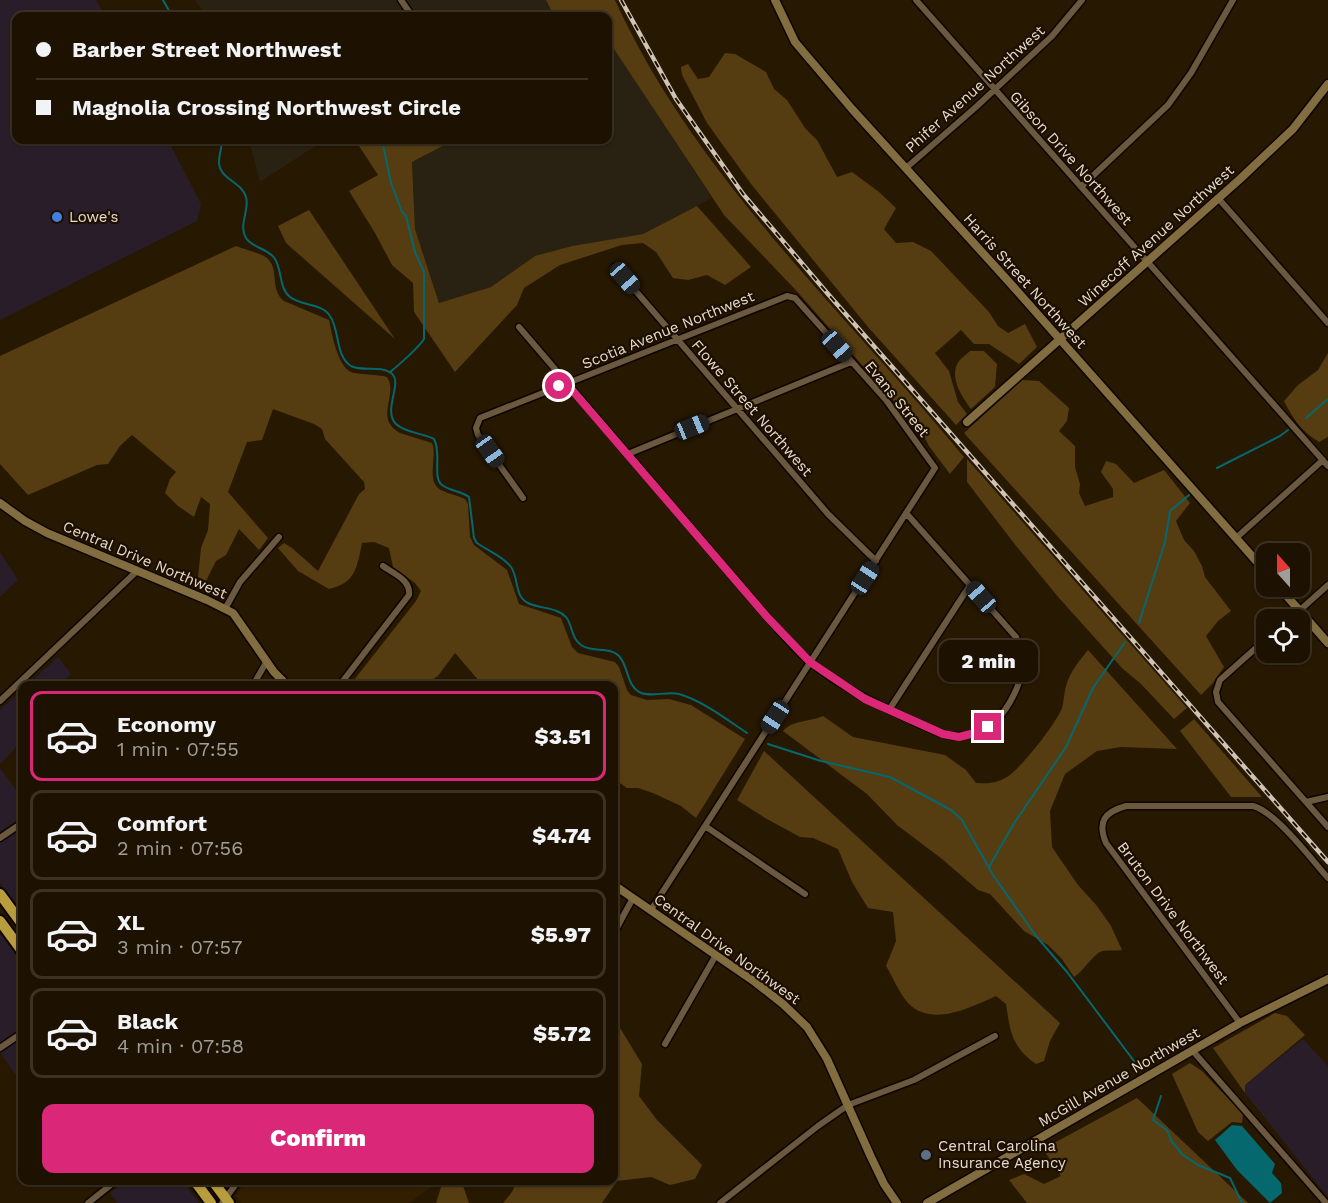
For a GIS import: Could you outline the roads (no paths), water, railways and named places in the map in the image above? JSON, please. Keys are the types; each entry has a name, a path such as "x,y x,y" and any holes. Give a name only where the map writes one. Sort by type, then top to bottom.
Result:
{"highway":[{"path":"0,894 18,919"},
{"path":"0,921 18,946"},
{"path":"198,1185 211,1203"},
{"path":"215,1185 226,1202"}],"street":[{"name":"Harris Street Northwest","path":"774,0 795,42 1256,561"},
{"name":"Gibson Drive Northwest","path":"916,0 1328,466"},
{"name":"Phifer Avenue Northwest","path":"906,168 1053,36 1082,0"},
{"path":"1081,187 1168,105 1191,74 1233,0"},
{"name":"Winecoff Avenue Northwest","path":"967,422 1293,129 1327,89"},
{"path":"1218,198 1328,324"},
{"name":"Flowe Street Northwest","path":"615,267 828,514 876,561"},
{"name":"Scotia Avenue Northwest","path":"523,498 478,435 477,423 480,418 787,296"},
{"name":"Evans Street","path":"787,296 795,298 886,400 935,468 906,513"},
{"path":"519,327 783,635 810,662 865,699 943,734 959,737 975,733 988,727 1003,714 1020,682 1024,668 1022,651 1016,637 906,513 876,561 810,662 651,910"},
{"path":"628,454 851,362"},
{"path":"1236,538 1323,460"},
{"name":"Central Drive Northwest","path":"0,502 25,521 47,533 233,613 274,672 283,681"},
{"path":"225,609 240,582 279,537"},
{"path":"343,681 409,595 410,588 407,583 384,566"},
{"path":"21,681 137,571"},
{"path":"889,710 970,585"},
{"path":"1300,609 1328,585"},
{"path":"1288,597 1298,609"},
{"path":"1310,623 1328,643"},
{"path":"1256,648 1226,673 1217,686 1218,702 1328,827"},
{"path":"256,681 267,661"},
{"path":"0,701 18,684"},
{"path":"1306,802 1328,797"},
{"name":"Bruton Drive Northwest","path":"1240,1023 1106,843 1102,831 1108,814 1112,810 1126,806 1253,806 1261,808 1328,878"},
{"path":"0,838 18,826"},
{"path":"705,826 805,894"},
{"name":"Central Drive Northwest","path":"618,888 783,1004 807,1027 827,1059 884,1184 897,1203"},
{"path":"618,926 633,898"},
{"path":"665,1044 716,955"},
{"name":"McGill Avenue Northwest","path":"927,1203 1240,1023 1328,979"},
{"path":"0,1048 18,1036"},
{"path":"720,1203 848,1105 914,1080 995,1036"},
{"path":"1192,1050 1326,1203"},
{"path":"88,1203 111,1185"},
{"path":"226,1202 236,1185"}],"water":[{"path":"1232,1125 1242,1126 1275,1164 1272,1173 1281,1183 1282,1193 1270,1203 1237,1170 1215,1140"}],"waterway":[{"path":"163,0 170,12"},
{"path":"221,144 220,168 226,177 244,192 246,197 247,207 243,228 246,238 275,259 282,284 290,297 322,309 330,316 342,356 346,362 356,368 377,369 391,373 395,383 392,418 400,427 434,439 439,481 445,487 469,497 474,538 477,543 508,563 524,600 566,617 575,639 581,645 590,649 610,651 619,656 632,685 639,692 643,694 674,693 688,697 747,733"},
{"path":"383,144 391,183 402,212 406,216 415,252 424,272 424,339 390,372"},
{"path":"1306,418 1328,399"},
{"path":"1217,468 1288,430"},
{"path":"1139,623 1165,542 1170,511 1189,495"},
{"path":"989,867 1013,825 1066,747 1093,688 1125,642"},
{"path":"768,744 821,761 890,777 951,810 962,820 993,875 1036,936 1067,972 1137,1065"},
{"path":"1161,1096 1153,1120 1167,1130 1172,1142 1183,1155 1198,1165 1230,1178 1242,1203"}],"railway":[{"path":"621,0 676,99 743,194 828,294 1328,862"}],"place":[{"name":"Lowe's","path":"57,217"},
{"name":"Central Carolina Insurance Agency","path":"926,1155"}]}
